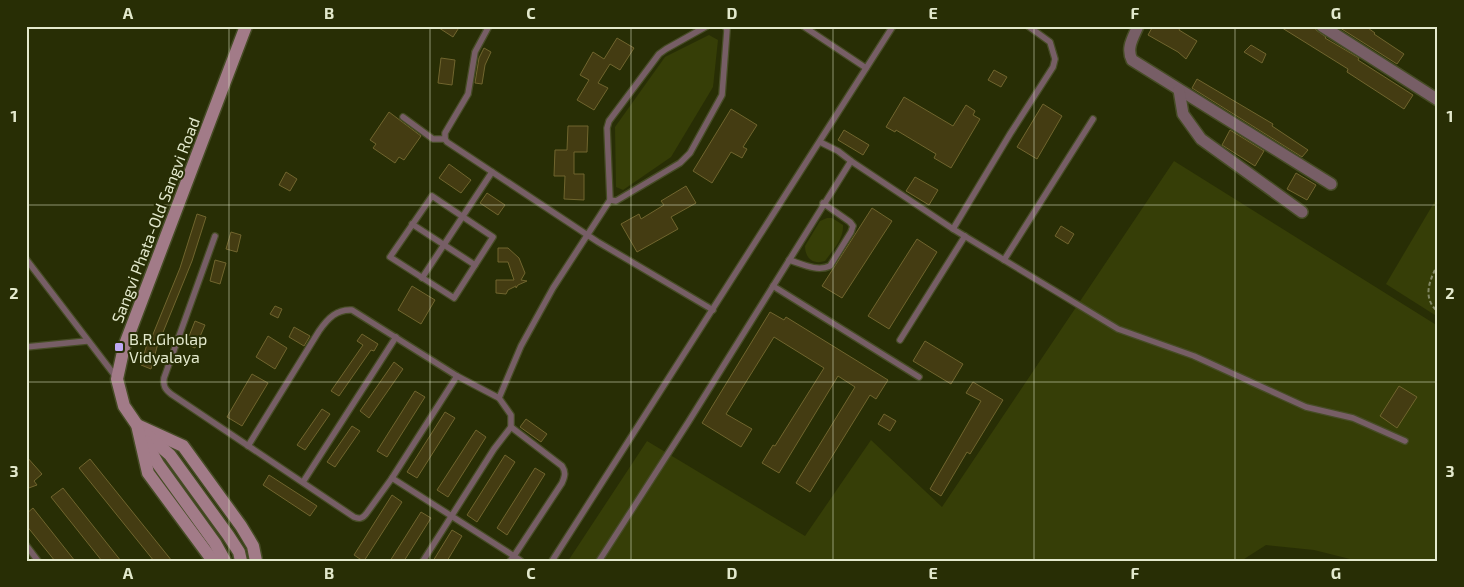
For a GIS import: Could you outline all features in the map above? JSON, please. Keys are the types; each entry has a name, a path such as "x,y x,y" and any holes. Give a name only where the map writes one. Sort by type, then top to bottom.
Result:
{"main road":[{"name":"Sangvi Phata-Old Sangvi Road","path":"213,561 148,473 137,426 124,406 117,378 124,347 246,26"},
{"path":"137,426 170,455 228,535 239,552 240,561"},
{"path":"137,426 158,464 216,543 225,561"},
{"path":"137,426 183,446 241,526 253,546 256,561"}],"street":[{"path":"1138,26 1128,52 1132,60 1331,184"},
{"path":"1322,26 1438,100"},
{"path":"1179,90 1183,114 1201,139 1302,212"}],"lane":[{"path":"489,26 475,52 468,94 445,133 445,139 451,146 588,235 712,310"},
{"path":"499,398 521,346 544,304 610,200 607,128 609,121 659,54 707,26"},
{"path":"610,200 616,201 680,163 690,153 722,95 727,30 725,26"},
{"path":"803,26 866,68"},
{"path":"552,561 893,26"},
{"path":"953,229 1053,67 1055,59 1050,42 1028,26"},
{"path":"403,117 433,139 445,139"},
{"path":"1004,260 1093,119"},
{"path":"820,142 838,151 953,229 1118,329 1194,356 1306,407 1353,418 1405,441"},
{"path":"599,561 690,421 851,161"},
{"path":"422,278 492,172"},
{"path":"432,196 463,216 493,236 454,298 390,257 432,196"},
{"path":"789,260 820,270 826,268 830,266 851,232 852,226 850,222 824,203"},
{"path":"412,224 475,265"},
{"path":"215,236 163,384 166,390 354,517 358,519 363,518 392,478 457,376"},
{"path":"900,340 965,236"},
{"path":"26,259 117,378"},
{"path":"773,286 919,377"},
{"path":"248,446 326,320 338,312 352,310 457,376 499,398 511,415 511,427 494,449 423,561"},
{"path":"303,482 396,338"},
{"path":"26,347 87,341"},
{"path":"511,427 562,466 565,471 565,477 512,558"},
{"path":"392,478 452,516 512,558 521,561"},
{"path":"26,546 38,561"}],"path":[{"path":"1438,264 1427,292 1431,306 1438,312"}],"green space":[{"path":"709,35 718,40 713,87 671,157 623,190 616,187 615,127 665,57"},
{"path":"1174,161 1438,326 1438,561 1358,561 1314,550 1266,545 1241,561 568,561 647,441 805,536 871,440 942,507"},
{"path":"1438,196 1438,317 1386,284"},
{"path":"832,218 843,225 842,235 825,261 817,262 810,260 806,254 805,246 820,221"}],"building":[{"path":"436,26 460,26 453,37"},
{"path":"1153,26 1181,26 1179,30 1197,41 1186,59 1178,52 1148,35"},
{"path":"1279,26 1315,26 1316,30 1325,38 1359,58 1358,60 1413,95 1404,109 1347,72 1348,69"},
{"path":"1337,26 1365,26 1404,54 1397,64"},
{"path":"617,38 634,48 620,70 610,64 598,83 608,88 594,110 577,100 589,80 580,75 593,52 604,59"},
{"path":"1251,45 1266,54 1262,63 1244,52"},
{"path":"484,48 491,52 485,65 482,84 475,83 479,58"},
{"path":"441,58 455,60 452,85 438,83"},
{"path":"994,70 1007,77 1001,87 988,80"},
{"path":"1197,79 1273,124 1272,126 1308,150 1302,157 1192,88"},
{"path":"904,97 953,126 966,105 975,111 973,115 980,119 951,168 934,158 936,154 896,130 895,132 886,127"},
{"path":"1043,104 1062,116 1037,159 1017,147"},
{"path":"731,109 757,125 743,147 747,149 742,158 731,152 712,183 693,171"},
{"path":"389,112 421,136 404,160 399,157 395,163 373,148 376,144 370,140"},
{"path":"568,126 588,126 587,152 574,152 574,174 584,174 584,200 564,199 565,176 554,176 555,150 567,150"},
{"path":"844,130 869,145 863,155 838,140"},
{"path":"1230,130 1264,151 1255,166 1222,145"},
{"path":"449,164 471,180 461,193 439,178"},
{"path":"286,172 297,179 290,191 279,185"},
{"path":"1296,173 1316,185 1307,200 1287,189"},
{"path":"915,177 938,190 929,205 906,191"},
{"path":"686,186 696,203 671,217 678,229 637,252 621,224 639,214 641,219 664,205 661,201"},
{"path":"487,193 505,205 498,215 480,203"},
{"path":"872,208 892,221 842,298 822,286"},
{"path":"197,214 206,217 192,261 157,347 151,369 141,365 147,344 149,344 180,268"},
{"path":"1061,226 1074,234 1068,244 1055,236"},
{"path":"231,232 241,235 237,252 226,249"},
{"path":"917,239 937,252 889,329 868,316"},
{"path":"498,248 508,248 519,258 525,273 521,280 527,281 516,288 516,286 508,290 506,294 496,293 496,280 514,280 508,262 498,262"},
{"path":"215,260 226,263 220,284 210,281"},
{"path":"412,286 435,300 421,324 398,310"},
{"path":"275,306 282,309 278,318 270,314"},
{"path":"770,312 784,320 786,317 888,380 876,399 870,395 810,492 796,483 855,387 838,376 779,473 762,463 773,445 775,446 824,368 774,337 726,414 752,429 741,447 702,423"},
{"path":"195,321 205,325 195,348 186,344"},
{"path":"294,327 310,336 304,346 289,337"},
{"path":"362,334 378,344 374,351 371,350 339,396 331,391 363,345 357,341"},
{"path":"268,336 287,348 275,369 256,357"},
{"path":"925,341 963,364 951,384 913,361"},
{"path":"394,362 403,369 369,418 360,411"},
{"path":"252,374 268,383 242,426 227,417"},
{"path":"973,382 1003,400 970,454 967,452 941,496 930,489 981,401 966,393"},
{"path":"1399,386 1417,397 1397,428 1380,416"},
{"path":"415,391 425,397 387,457 377,451"},
{"path":"322,409 330,414 305,450 297,445"},
{"path":"445,412 455,418 417,478 407,472"},
{"path":"884,414 896,421 890,431 878,424"},
{"path":"526,419 547,434 541,442 520,427"},
{"path":"352,426 360,431 335,467 327,462"},
{"path":"476,430 486,437 448,497 437,490"},
{"path":"505,455 515,462 477,522 467,515"},
{"path":"26,456 42,474 34,481 37,485 26,489"},
{"path":"90,459 172,561 154,561 79,468"},
{"path":"535,468 545,474 507,535 497,528"},
{"path":"269,475 317,506 310,516 263,485"},
{"path":"63,488 121,561 102,561 51,497"},
{"path":"392,495 402,502 363,561 354,555"},
{"path":"33,508 75,561 55,561 26,525 26,514"},
{"path":"421,512 431,518 404,561 390,561"},
{"path":"452,530 462,536 447,561 433,561"}],"place":[{"name":"B.R.Gholap Vidyalaya","path":"119,347"}]}
